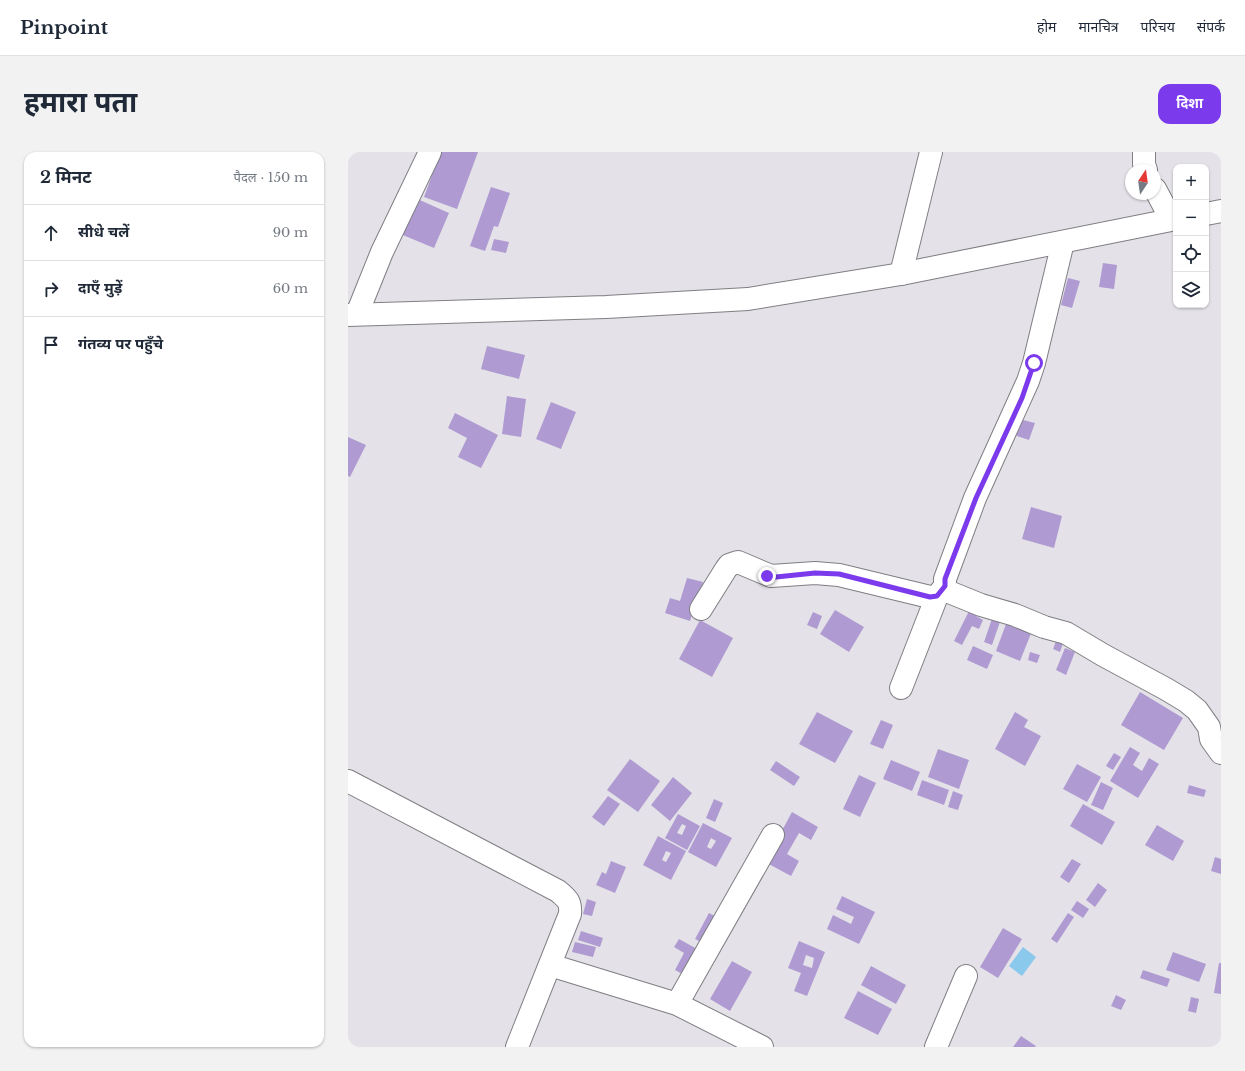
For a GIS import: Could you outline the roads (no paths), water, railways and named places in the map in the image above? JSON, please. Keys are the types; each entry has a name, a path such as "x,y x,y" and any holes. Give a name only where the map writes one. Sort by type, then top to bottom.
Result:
{"street":[{"path":"430,152 352,315 606,307 748,299 901,274 1173,219 1161,199"},
{"path":"901,274 931,152"},
{"path":"1144,152 1144,164"},
{"path":"1209,214 1221,212"},
{"path":"901,688 941,591 976,498 1028,381 1034,363 1063,242"},
{"path":"701,609 729,565 738,562 771,576 815,573 833,574 930,597 941,591 947,590 955,595 981,605 1066,633 1166,689 1186,701 1197,710 1209,727 1211,739 1221,753"},
{"path":"348,781 558,891 567,899 570,905 570,914 517,1047"},
{"path":"677,1004 773,835"},
{"path":"550,965 677,1004 762,1047"},
{"path":"936,1047 966,976"}],"water":[{"path":"1023,947 1036,957 1022,976 1009,966"}]}
